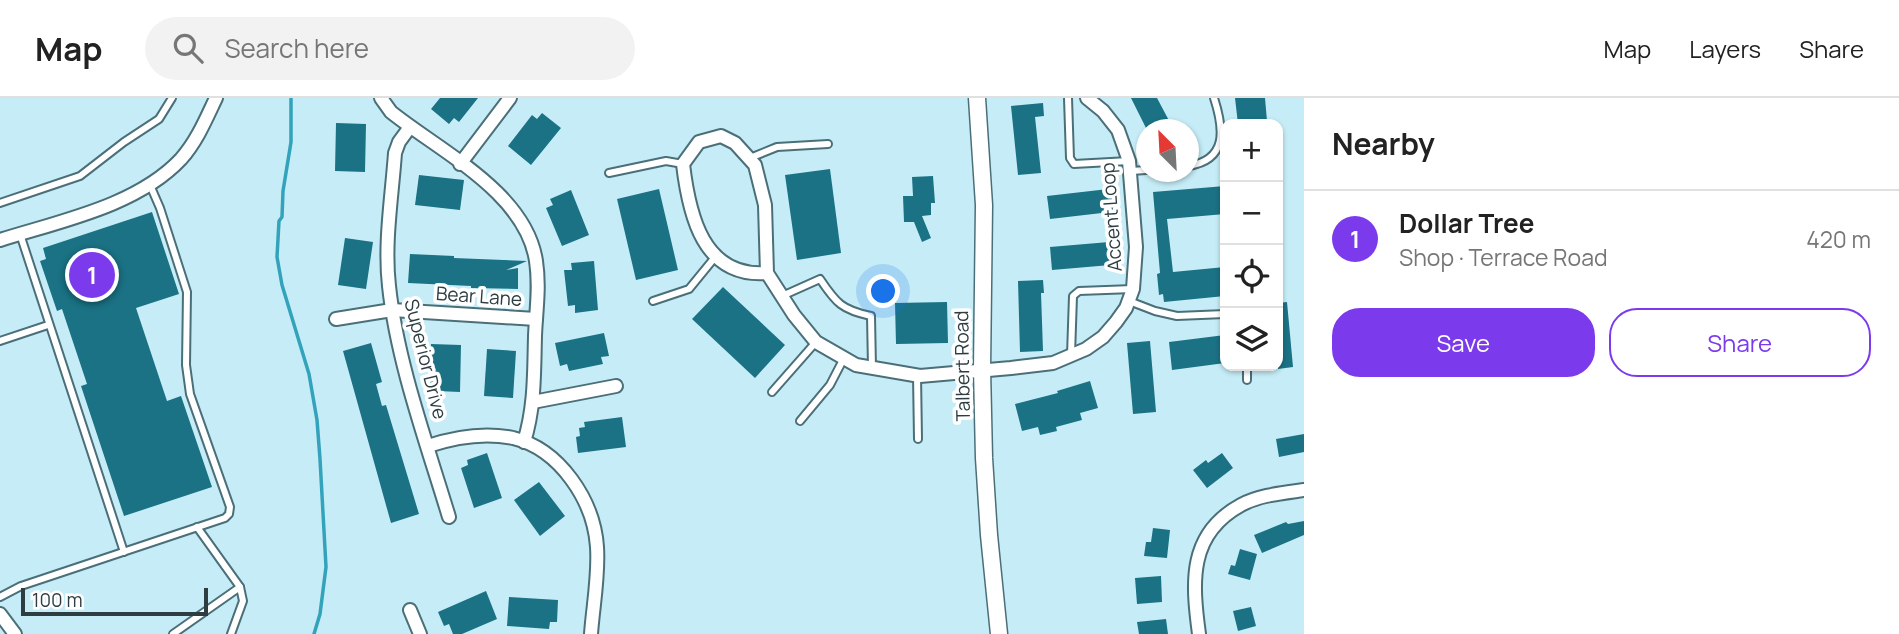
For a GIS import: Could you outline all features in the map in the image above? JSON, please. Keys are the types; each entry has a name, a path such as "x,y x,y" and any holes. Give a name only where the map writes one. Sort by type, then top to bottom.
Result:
{"street":[{"path":"0,240 116,202 150,185 181,159 197,138 216,98"},
{"path":"381,98 391,112 494,190 514,210 528,233 536,259 539,289 533,402 524,442"},
{"path":"460,164 510,98"},
{"name":"Talbert Road","path":"977,98 984,205 982,369 989,535 999,634"},
{"name":"Accent Loop","path":"1087,98 1103,111 1118,130 1130,166 1136,247 1131,295"},
{"name":"Superior Drive","path":"410,127 395,153 387,266 397,338 449,517"},
{"path":"767,273 748,274 731,268 708,248 697,228 687,199 683,164 699,142 721,136 735,143 755,165 765,205 767,273 816,342 856,365 917,375 1053,363 1103,337 1131,295"},
{"name":"Bear Lane","path":"336,319 392,310 536,319"},
{"path":"533,402 616,386"},
{"path":"428,446 451,439 477,436 497,436 524,442 543,453 575,482 593,522 597,548 591,634"},
{"path":"1199,634 1194,568 1203,542 1211,530 1221,519 1242,505 1266,497 1304,490"},
{"path":"410,610 420,634"},
{"path":"0,614 15,634"}],"lane":[{"path":"0,203 80,176 159,119 172,98"},
{"path":"1068,98 1070,158 1074,164 1136,168"},
{"path":"1199,163 1210,160 1218,150 1221,136 1214,98"},
{"path":"750,159 777,147 828,144"},
{"path":"609,173 666,162 683,164"},
{"path":"0,597 21,586 225,518 229,514 230,506 190,394 186,365 187,292 150,185"},
{"path":"20,234 124,552"},
{"path":"653,301 689,289 716,256"},
{"path":"782,296 820,279 834,301 851,312 871,316 872,368"},
{"path":"1071,356 1073,296 1079,291 1131,295 1155,311 1177,316 1220,314"},
{"path":"0,341 48,325"},
{"path":"772,393 816,342"},
{"path":"800,421 830,385 844,358"},
{"path":"1247,371 1247,380"},
{"path":"917,375 918,439"},
{"path":"197,527 240,587 243,601 231,634"},
{"path":"173,634 240,587"}],"building":[{"path":"440,98 478,98 459,122 454,118 449,124 431,109"},
{"path":"1131,98 1157,98 1168,119 1142,119"},
{"path":"1235,98 1265,98 1267,119 1237,119"},
{"path":"1043,103 1044,116 1035,117 1041,173 1018,175 1011,106"},
{"path":"542,113 561,128 531,165 508,146 532,115 537,119"},
{"path":"336,123 366,124 365,172 335,171"},
{"path":"830,169 841,253 797,260 785,175"},
{"path":"419,175 464,180 460,210 415,205"},
{"path":"933,176 935,203 931,203 931,215 922,216 931,238 922,242 914,222 904,222 903,196 913,196 912,177"},
{"path":"1220,186 1220,214 1167,219 1173,272 1220,267 1220,296 1164,302 1163,294 1159,295 1157,274 1160,273 1153,192"},
{"path":"1117,188 1119,211 1050,219 1047,196"},
{"path":"659,189 678,270 636,280 617,199"},
{"path":"571,190 589,235 562,246 546,208 553,205 550,199"},
{"path":"152,212 179,294 136,308 167,401 181,396 212,487 124,516 81,386 87,384 62,309 57,311 40,261 46,259 43,248"},
{"path":"345,238 373,242 366,289 338,285"},
{"path":"1121,241 1122,264 1052,270 1050,247"},
{"path":"410,254 527,261 506,270 518,268 518,289 471,288 408,283"},
{"path":"594,261 598,310 575,313 575,305 568,306 564,270 572,270 571,263"},
{"path":"1043,280 1043,351 1020,352 1018,281"},
{"path":"723,287 785,345 755,378 692,319"},
{"path":"947,302 948,343 896,344 895,303"},
{"path":"1283,302 1287,302 1293,367 1283,368 1283,308"},
{"path":"604,333 609,356 601,357 603,364 569,371 567,364 560,366 555,343"},
{"path":"1220,336 1220,364 1172,370 1169,342"},
{"path":"1150,341 1156,412 1133,414 1127,343"},
{"path":"371,343 382,382 376,384 382,406 386,405 419,514 391,523 343,351"},
{"path":"431,344 461,345 460,392 437,391 437,385 430,384"},
{"path":"487,349 516,351 513,398 484,396"},
{"path":"1090,381 1098,408 1080,413 1082,420 1056,427 1057,431 1040,435 1038,427 1022,431 1015,404"},
{"path":"622,417 626,447 578,453 576,437 580,436 579,428 585,427 584,422"},
{"path":"1304,434 1304,452 1279,457 1276,439"},
{"path":"487,453 502,498 474,508 461,468 468,465 467,460"},
{"path":"1222,453 1233,468 1207,488 1193,470"},
{"path":"539,482 565,516 540,536 514,500"},
{"path":"1304,521 1304,535 1262,553 1254,535 1286,522 1288,524"},
{"path":"1153,528 1170,530 1167,558 1144,556 1146,542 1151,542"},
{"path":"1240,549 1257,554 1250,580 1228,574 1231,565 1235,566"},
{"path":"1161,576 1162,602 1137,604 1135,578"},
{"path":"486,591 497,619 462,634 453,634 449,624 444,626 438,612"},
{"path":"509,597 558,600 557,622 550,622 549,629 507,626"},
{"path":"1251,607 1256,626 1238,631 1233,611"},
{"path":"1166,619 1168,634 1139,634 1137,622"}],"waterway":[{"path":"291,98 291,142 283,191 282,217 279,221 277,257 282,285 309,374 317,420 326,567 320,614 314,634"}],"place":[{"name":"Dollar Tree","path":"92,275"}]}
